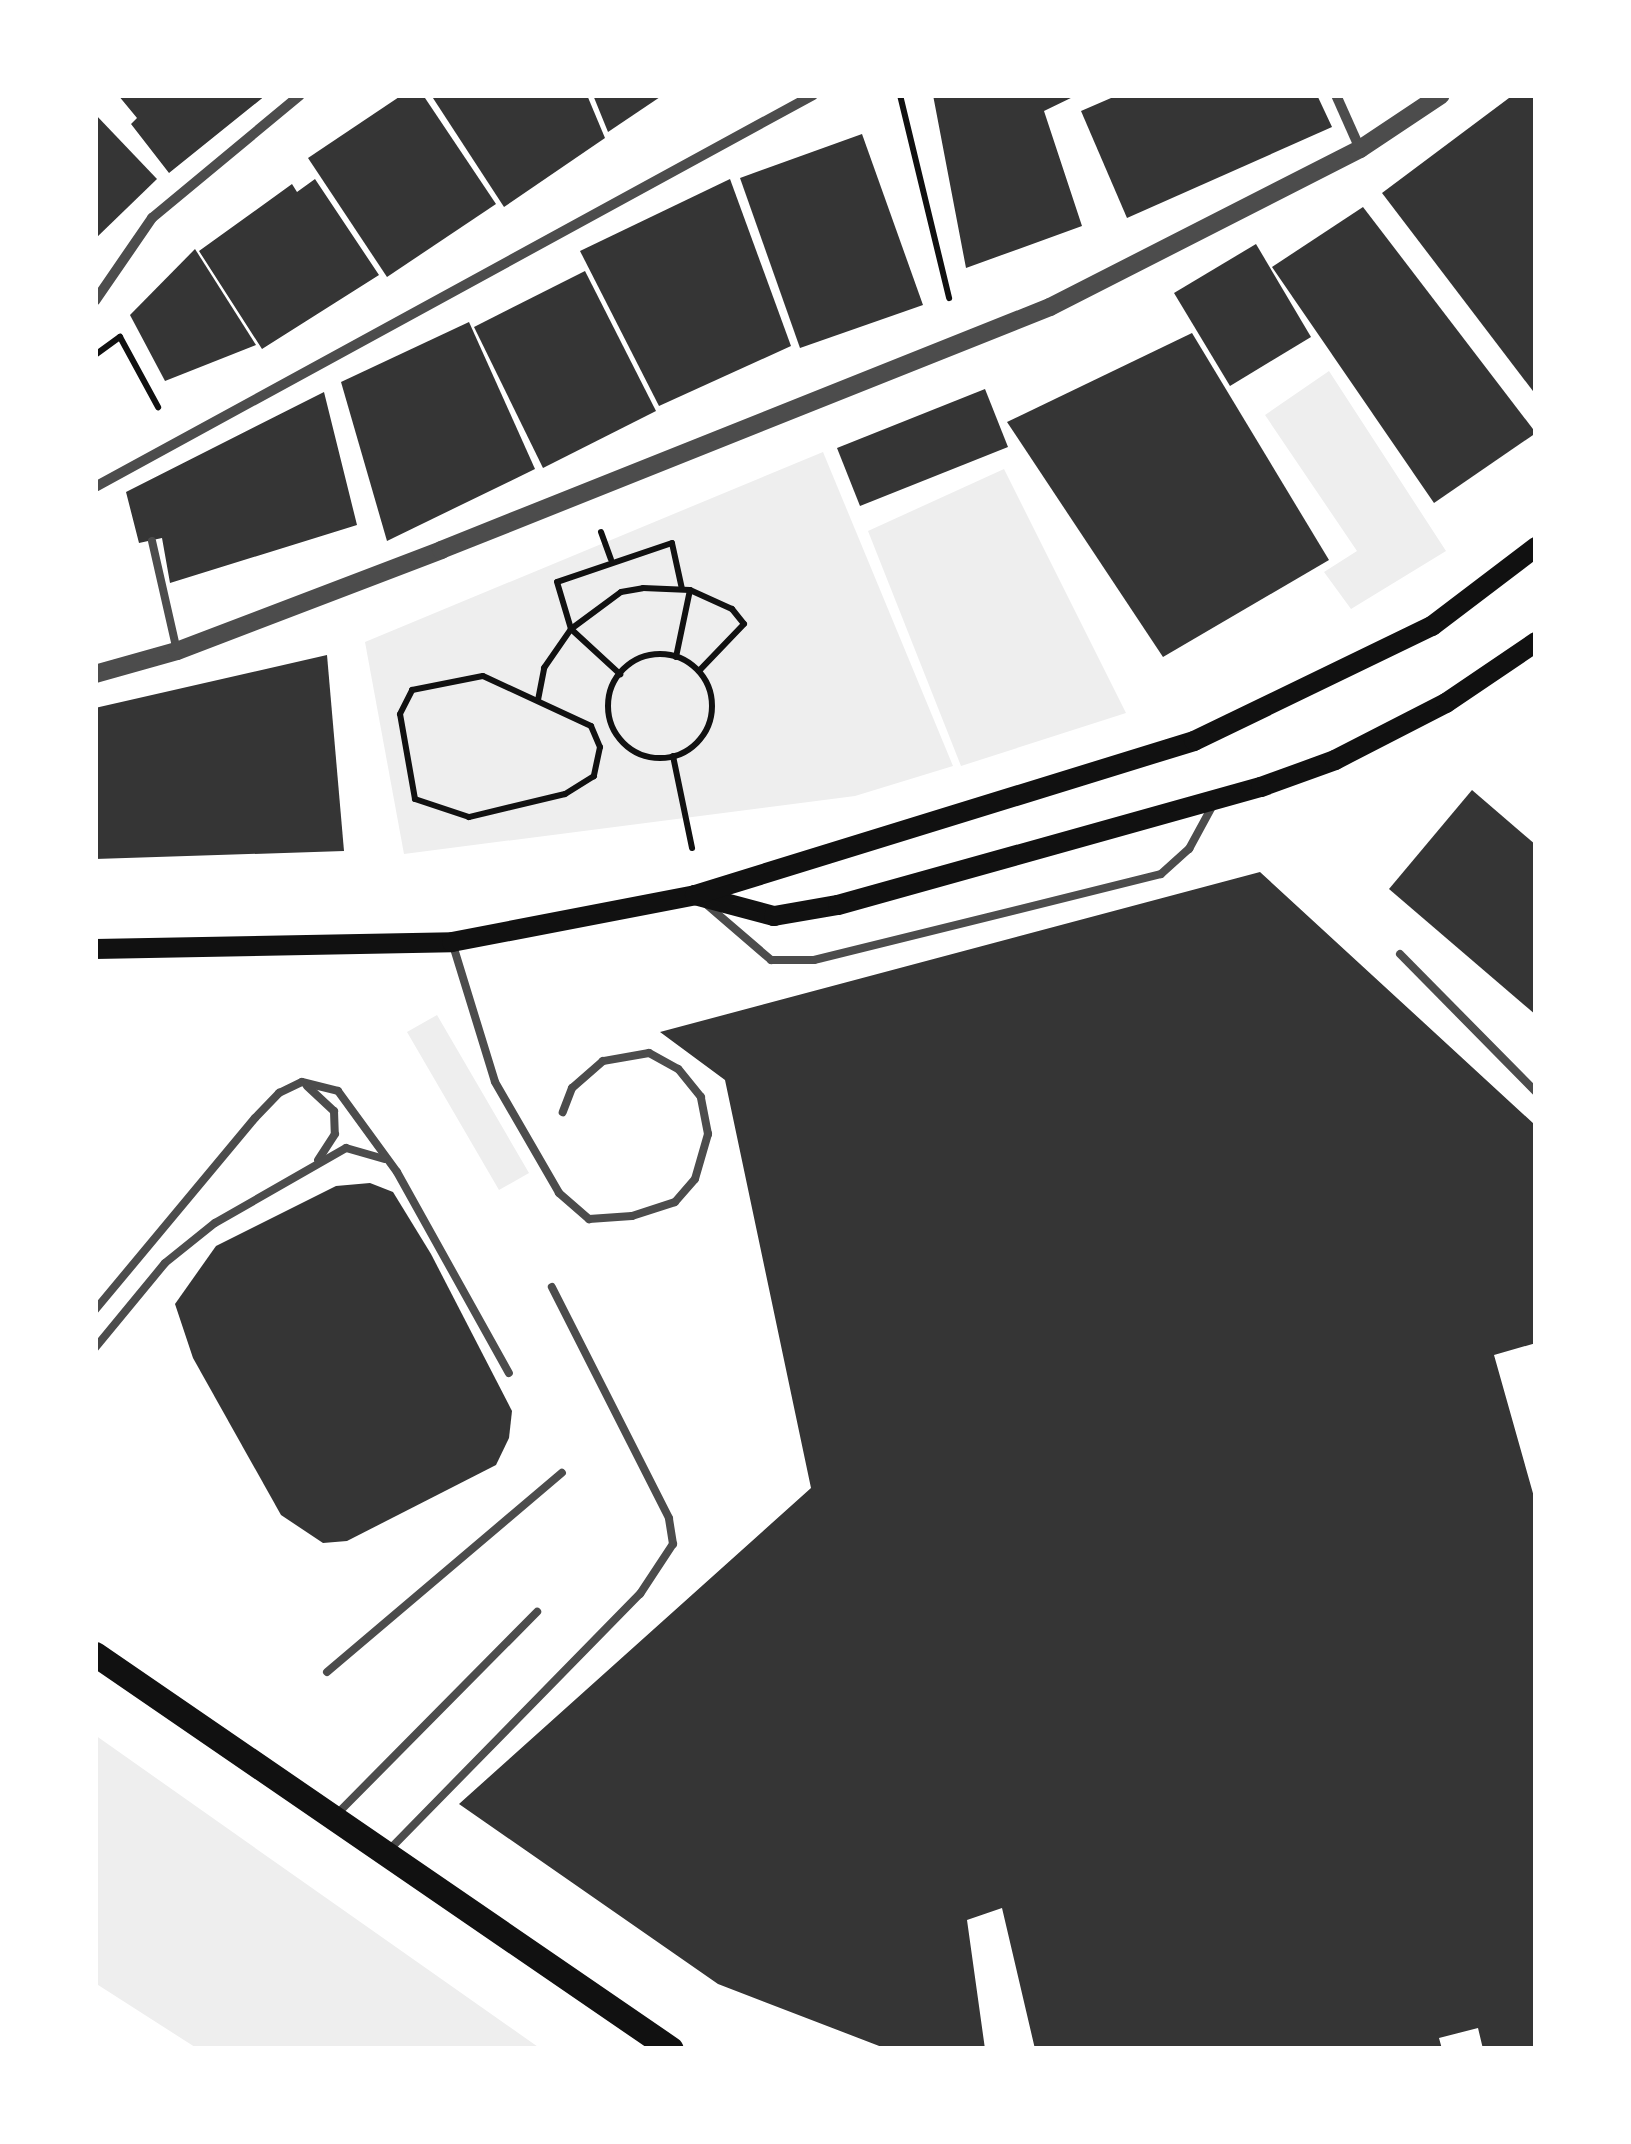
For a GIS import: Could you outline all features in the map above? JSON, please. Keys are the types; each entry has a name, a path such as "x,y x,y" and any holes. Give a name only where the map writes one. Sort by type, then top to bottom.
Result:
{"main road":[{"path":"95,949 452,942 695,895 1194,741 1432,626 1536,547"},
{"path":"695,895 774,916 838,905 1215,800 1335,760 1446,703 1536,642"},
{"path":"95,1654 671,2049"}],"street":[{"path":"95,301 152,218 300,95"},
{"path":"95,487 176,438 812,95"},
{"path":"1336,95 1360,148"},
{"path":"95,674 177,650 1050,307 1360,148 1441,95"}],"lane":[{"path":"152,541 177,650"},
{"path":"695,895 772,960 814,960 1160,874 1190,849 1215,800"},
{"path":"452,942 495,1082 559,1193 590,1219 632,1216 675,1202 695,1179 708,1134 701,1096 678,1069 649,1053 603,1061 572,1088 564,1112"},
{"path":"1400,954 1536,1092"},
{"path":"302,1082 334,1111 335,1134 318,1160"},
{"path":"95,1310 255,1118 279,1093 302,1082 338,1090 397,1172 508,1373"},
{"path":"95,1348 166,1263 318,1160 346,1148 377,1153 397,1172"},
{"path":"386,1853 640,1594 673,1544 670,1518 552,1287"},
{"path":"326,1672 562,1473"},
{"path":"333,1817 536,1612"}],"path":[{"path":"900,95 960,344"},
{"path":"95,355 120,337 176,438"},
{"path":"620,674 571,629 556,582 610,559 672,543 686,590 676,657"},
{"path":"538,700 544,668 571,629 621,592 686,590 732,609 744,624 699,671"},
{"path":"676,657 699,671 709,685 711,719 694,747 672,756 644,756 628,748 612,724 608,700 620,674 636,659 676,657"},
{"path":"483,676 538,700 595,732 600,747 594,776 566,794 469,817 414,799 400,714 412,690 483,676"},
{"path":"595,732 612,724"},
{"path":"672,756 693,851"}],"shaded area":[{"path":"1329,371 1446,551 1351,609 1324,572 1357,551 1265,415"},
{"path":"823,452 953,766 855,796 404,854 365,642"},
{"path":"1004,469 1126,713 961,766 868,531"},
{"path":"437,1015 529,1173 499,1190 407,1032"},
{"path":"95,1735 541,2049 198,2049 95,1983"}],"building":[{"path":"118,95 266,95 169,173 131,124 137,118"},
{"path":"402,95 423,95 496,204 387,277 308,158"},
{"path":"431,95 587,95 605,138 504,207"},
{"path":"593,95 663,95 608,132"},
{"path":"933,95 1077,95 1044,111 1082,226 966,268"},
{"path":"1118,95 1317,95 1332,127 1127,218 1081,111"},
{"path":"1513,95 1536,97 1536,395 1382,193"},
{"path":"95,114 157,179 95,239"},
{"path":"862,134 923,305 800,348 740,178"},
{"path":"315,179 379,275 262,349 199,251 292,184 297,192"},
{"path":"730,179 791,346 659,406 580,251"},
{"path":"1363,207 1536,433 1434,503 1272,267"},
{"path":"1256,244 1311,337 1230,386 1174,293"},
{"path":"195,249 256,345 165,381 130,315"},
{"path":"585,271 656,411 543,468 474,327"},
{"path":"469,322 535,469 387,541 341,382"},
{"path":"1192,333 1329,560 1163,657 1007,422"},
{"path":"985,389 1008,447 860,506 837,448"},
{"path":"324,392 357,525 170,583 162,538 139,543 126,492"},
{"path":"327,655 344,851 95,859 95,708"},
{"path":"1472,790 1536,845 1536,1015 1389,889"},
{"path":"1260,872 1534,1124 1536,1343 1494,1355 1536,1504 1536,2049 1483,2049 1478,2028 1439,2038 1442,2049 1035,2049 1002,1908 967,1920 985,2049 887,2049 718,1984 459,1804 811,1488 725,1080 660,1032"},
{"path":"370,1183 393,1192 431,1254 512,1411 509,1438 496,1465 347,1541 323,1543 281,1515 193,1358 175,1304 216,1246 336,1186"}]}
